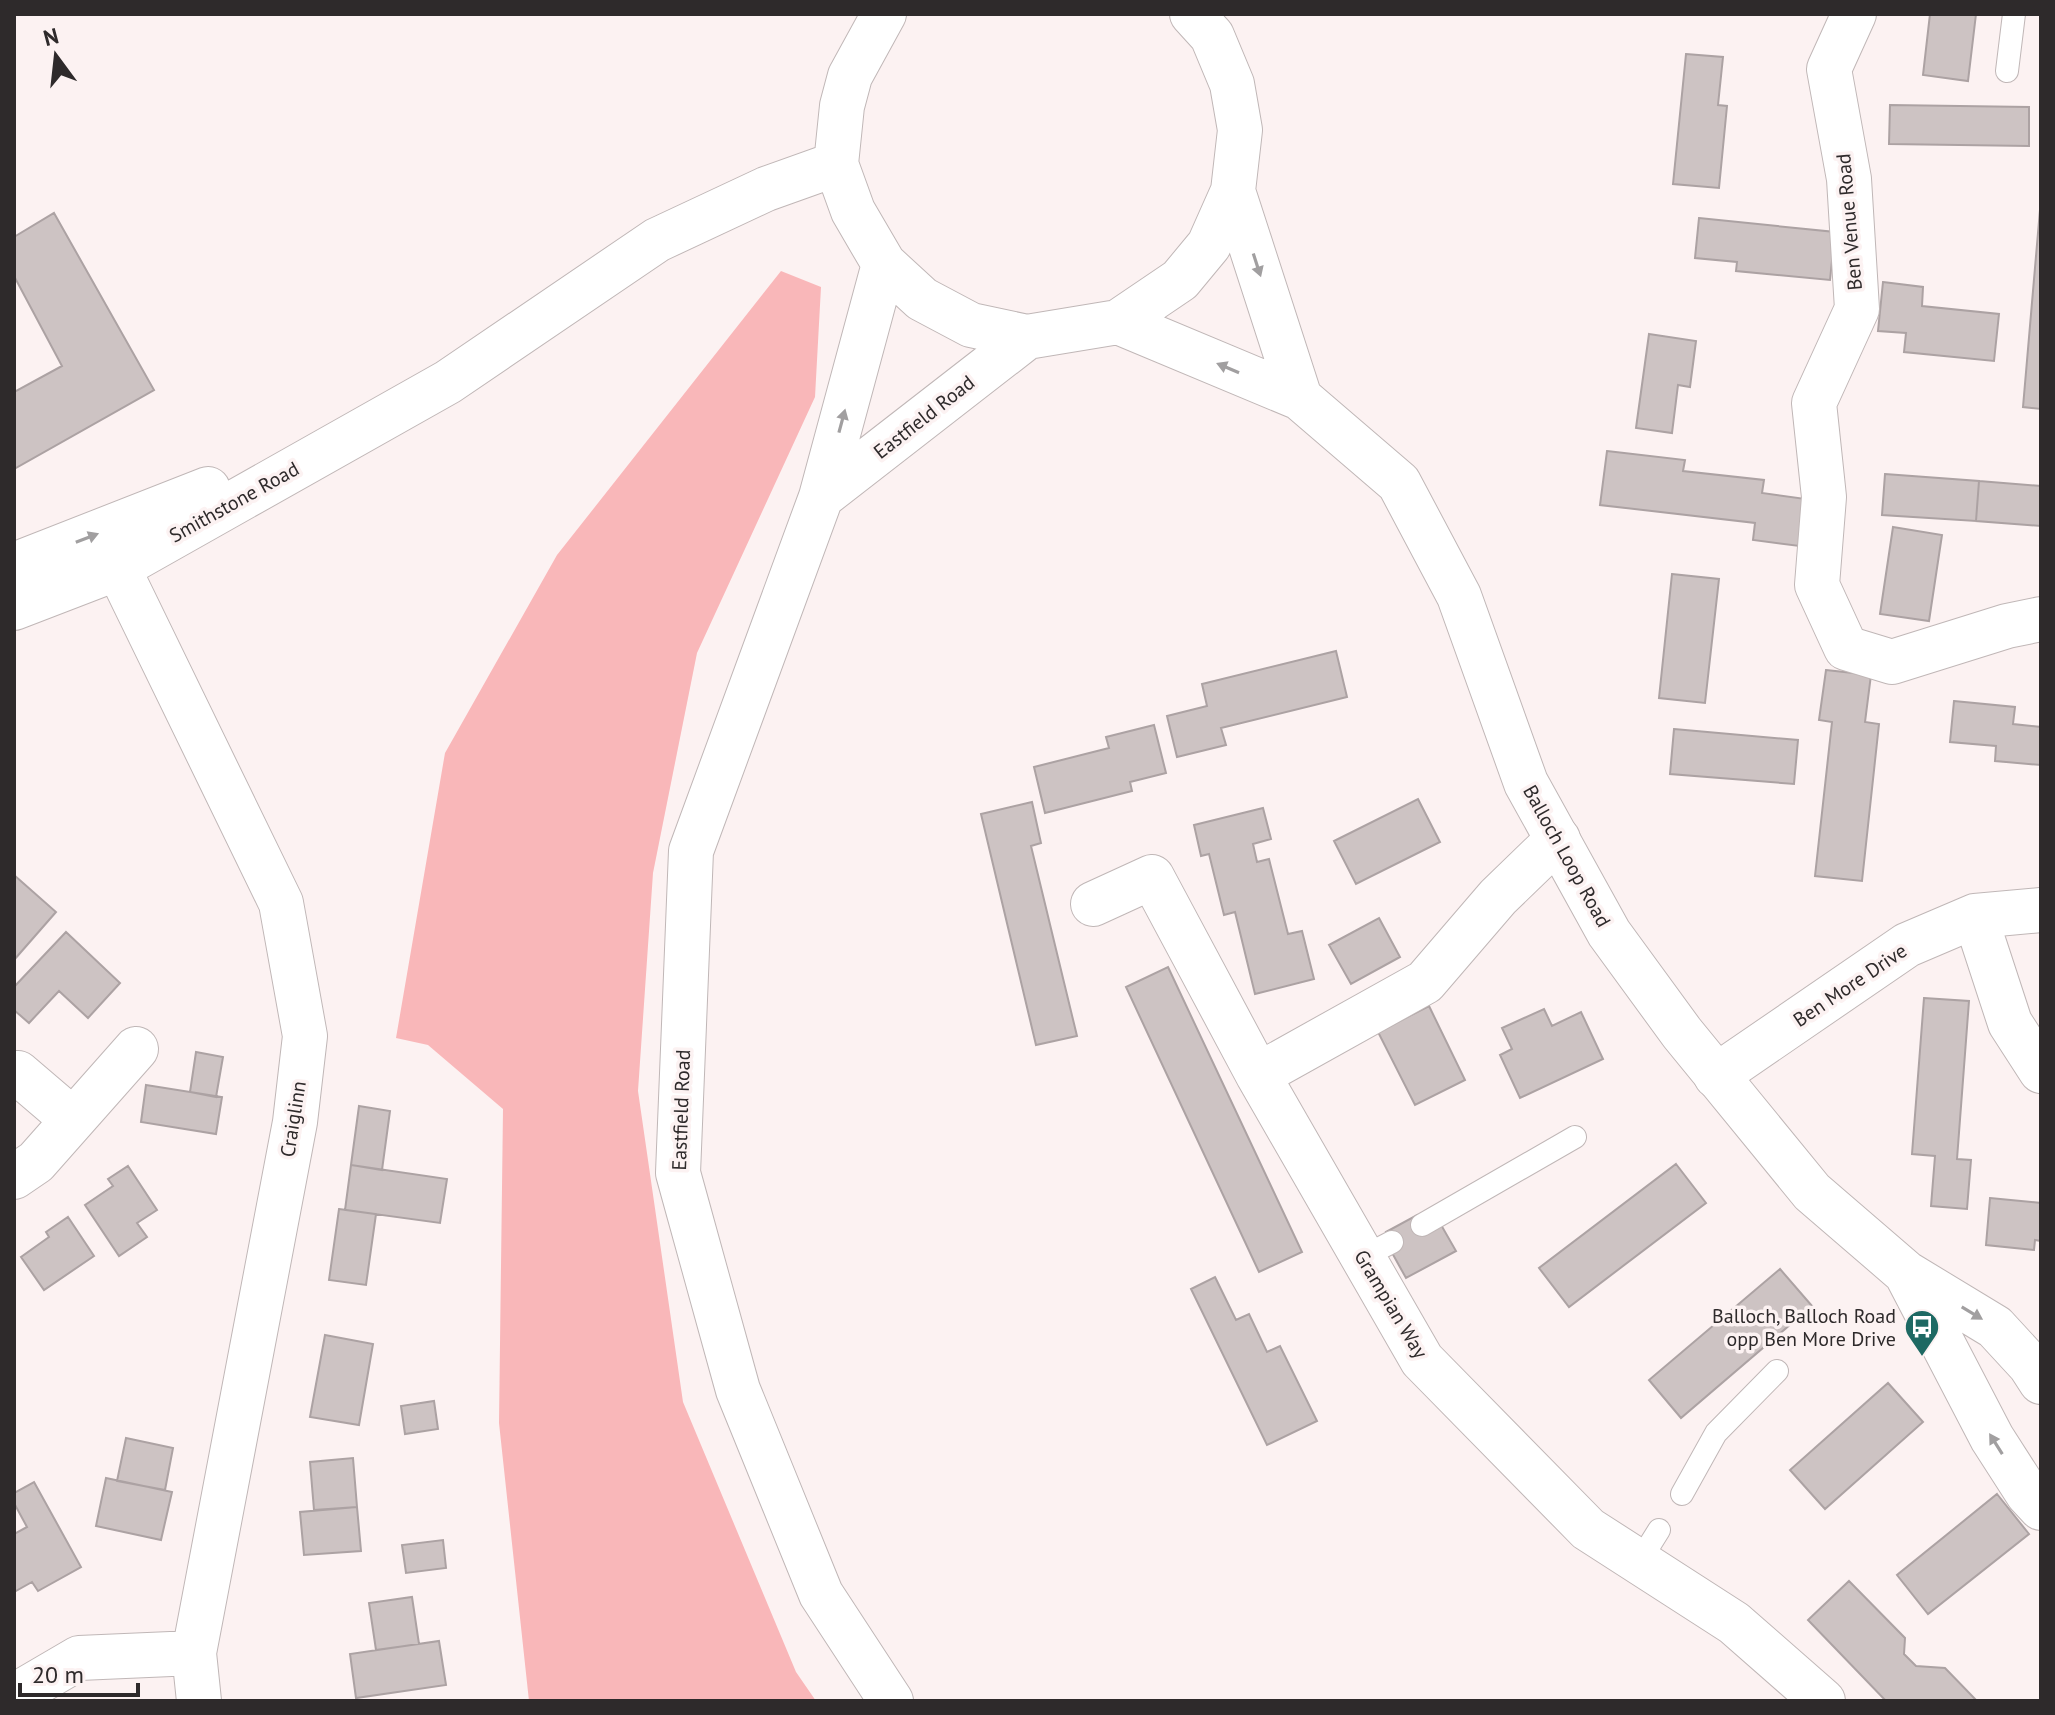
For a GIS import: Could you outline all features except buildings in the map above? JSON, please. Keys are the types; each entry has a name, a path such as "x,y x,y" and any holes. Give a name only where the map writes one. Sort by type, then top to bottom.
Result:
{"street":[{"path":"846,14 836,164 853,211 884,264 922,299 971,325 1027,337 1118,322 1180,280 1209,245 1233,191 1240,130 1232,84 1231,14"},
{"path":"842,106 850,76 884,14"},
{"path":"1192,14 1212,36 1232,84"},
{"name":"Ben Venue Road","path":"1854,14 1829,69 1849,179 1857,309 1814,403 1824,497 1817,585 1846,648 1892,662 2007,626 2041,619"},
{"name":"Smithstone Road","path":"14,608 118,568 448,382 657,240 766,189 836,164"},
{"path":"1233,191 1300,398"},
{"name":"Eastfield Road","path":"884,264 821,497 691,851 678,1173 738,1390 821,1594 891,1701"},
{"name":"Balloch Loop Road","path":"1118,322 1300,398 1399,483 1459,596 1526,783 1609,933 1716,1076 1812,1192 1906,1273 1995,1327 2030,1365 2041,1382"},
{"name":"Eastfield Road","path":"821,497 1027,337"},
{"name":"Smithstone Road","path":"14,565 181,502 448,382"},
{"name":"Craiglinn","path":"118,568 281,903 305,1036 292,1138 194,1653 199,1701"},
{"path":"1258,1075 1425,982 1498,897 1558,839"},
{"name":"Grampian Way","path":"1093,904 1152,877 1258,1075 1377,1250 1422,1360 1588,1529 1649,1546 1823,1701"},
{"name":"Ben More Drive","path":"1716,1076 1907,945 1975,916 2041,910"},
{"path":"1975,916 2010,1023 2041,1071"},
{"path":"14,1177 36,1162 136,1049"},
{"path":"18,1073 73,1120"},
{"name":"Balloch Loop Road","path":"1906,1273 1992,1438 2028,1494 2041,1508"},
{"path":"14,1696 79,1658 194,1653"}],"lane":[{"path":"2007,71 2014,14"},
{"path":"1422,1225 1575,1137"},
{"path":"1682,1494 1716,1433 1777,1371"}],"shaded area":[{"path":"781,271 821,287 815,397 697,653 653,873 638,1091 683,1402 796,1672 816,1701 529,1701 499,1423 503,1109 428,1045 396,1038 445,753 557,555"}],"place":[{"name":"Balloch, Balloch Road opp Ben More Drive","path":"1922,1358"}]}
